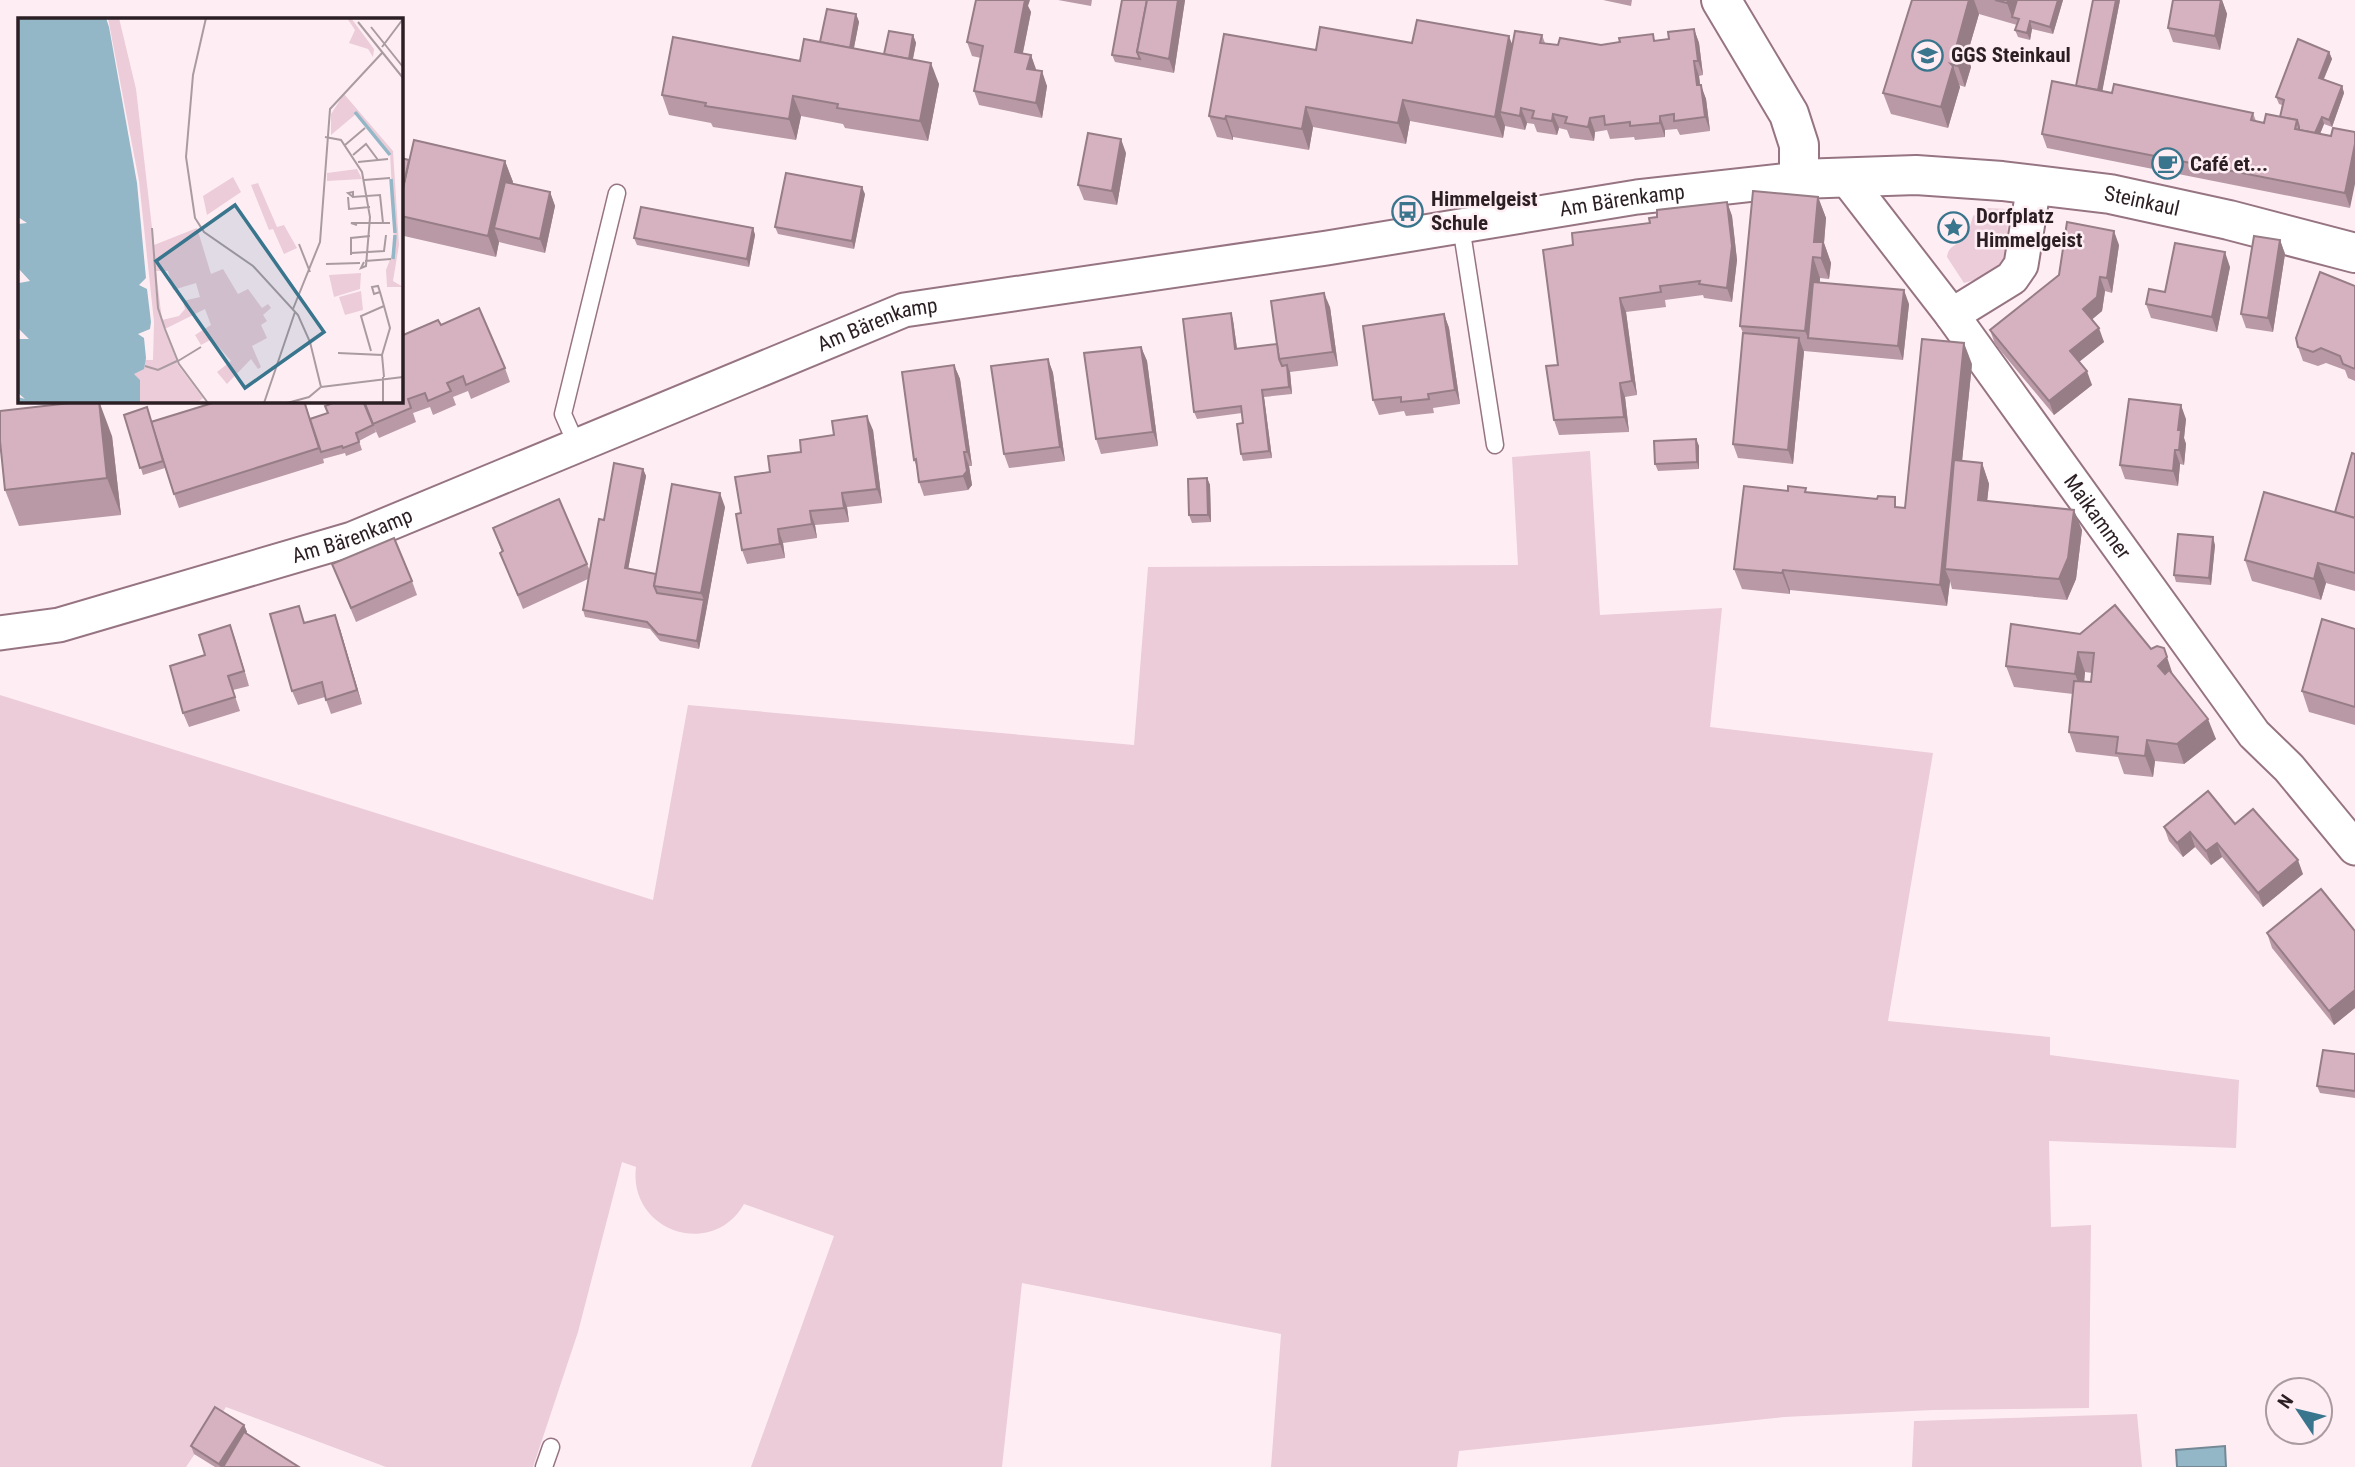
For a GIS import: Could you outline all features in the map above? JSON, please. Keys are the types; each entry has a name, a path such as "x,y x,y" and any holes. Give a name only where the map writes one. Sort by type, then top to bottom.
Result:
{"street":[{"path":"1721,0 1789,114 1798,145 1799,179"},
{"name":"Steinkaul","path":"1799,179 1916,175 2034,185 2123,197 2229,220 2355,253"},
{"name":"Maikammer","path":"1846,178 1952,315 2254,734 2289,768 2355,848"},
{"name":"Am Bärenkamp","path":"0,633 59,625 352,539 904,310 1327,248 1637,198 1799,179"},
{"path":"1952,315 2012,278 2021,265 2034,185"}],"lane":[{"path":"577,446 563,414 617,193"},
{"path":"1461,226 1495,445"},
{"path":"544,1467 551,1447"}],"shaded area":[{"path":"1986,208 2008,209 2007,259 1995,274 1964,283 1947,257 1948,253 1967,237 1973,216"},
{"path":"1590,451 1600,615 1722,608 1710,727 1933,753 1888,1021 2050,1037 2050,1055 2239,1080 2236,1148 2049,1141 2051,1227 2091,1225 2089,1408 1933,1410 1784,1417 1459,1451 1457,1467 1271,1467 1281,1334 1022,1283 1002,1467 751,1467 834,1236 744,1204 730,1221 712,1231 694,1234 675,1230 658,1222 645,1208 637,1189 636,1167 622,1162 578,1332 533,1467 386,1467 226,1407 186,1467 0,1467 0,695 653,900 688,705 1134,745 1148,567 1518,565 1512,457"},
{"path":"2137,1414 2142,1467 1912,1467 1914,1421"}],"water":[{"path":"2225,1446 2226,1467 2177,1467 2176,1450"}],"building":[{"path":"976,0 1025,0 1015,52 1031,55 1027,69 1042,71 1036,103 974,91 983,46 967,42"},
{"path":"1122,0 1147,0 1137,52 1140,59 1112,55"},
{"path":"1147,0 1178,0 1169,59 1137,52"},
{"path":"1912,0 1969,0 1957,44 1964,46 1958,66 1951,64 1953,66 1941,107 1883,93"},
{"path":"2017,0 2058,0 2050,27 2030,21 2027,33 2015,30 2019,19 2012,17"},
{"path":"2093,0 2116,0 2098,90 2076,86"},
{"path":"2173,0 2221,0 2215,36 2168,28"},
{"path":"827,9 856,14 850,48 820,42"},
{"path":"1417,20 1509,36 1495,117 1403,100 1398,123 1306,107 1302,129 1226,116 1225,119 1209,116 1224,34 1316,50 1320,27 1412,43"},
{"path":"1694,29 1698,61 1694,61 1697,85 1701,85 1705,117 1674,121 1674,114 1660,116 1660,123 1630,126 1630,122 1605,125 1604,116 1590,118 1588,127 1565,123 1567,117 1553,114 1552,121 1532,118 1534,111 1521,108 1520,116 1500,112 1515,31 1542,35 1540,43 1558,45 1560,38 1601,45 1620,42 1619,38 1653,34 1654,41 1669,39 1668,32"},
{"path":"889,31 913,35 909,59 884,54"},
{"path":"673,37 800,61 804,39 931,63 920,121 837,108 838,104 793,96 789,119 705,106 706,103 662,95"},
{"path":"2298,39 2329,52 2319,78 2342,86 2329,120 2322,117 2315,133 2299,130 2297,120 2280,117 2284,100 2276,97"},
{"path":"2052,81 2112,93 2114,84 2253,113 2251,120 2264,123 2266,114 2297,120 2295,129 2331,136 2333,128 2355,132 2345,193 2042,134"},
{"path":"1088,133 1121,139 1112,191 1078,185"},
{"path":"414,140 505,161 488,236 402,216 402,193"},
{"path":"402,158 409,160 402,192"},
{"path":"786,173 862,187 852,241 775,227"},
{"path":"505,182 550,192 540,239 494,228"},
{"path":"1753,191 1818,197 1814,242 1823,242 1822,258 1813,257 1805,331 1740,326"},
{"path":"1727,202 1732,246 1727,288 1699,284 1700,281 1660,286 1661,292 1620,298 1632,381 1620,383 1624,417 1554,420 1546,366 1558,365 1543,250 1573,245 1572,233 1650,223 1649,218 1657,217 1657,210"},
{"path":"641,207 753,228 747,259 634,238"},
{"path":"2067,222 2114,231 2107,278 2100,277 2097,297 2083,309 2099,328 2070,351 2087,371 2049,401 1990,330 2059,275"},
{"path":"2254,236 2280,240 2268,318 2241,314"},
{"path":"2175,243 2225,252 2212,317 2146,304 2149,289 2165,292"},
{"path":"2320,272 2355,286 2355,369 2343,364 2340,356 2321,348 2313,352 2298,347 2296,338"},
{"path":"1813,282 1904,290 1898,346 1808,338"},
{"path":"1324,293 1333,352 1279,359 1271,301"},
{"path":"479,308 505,368 466,385 463,376 447,383 451,391 428,401 425,393 408,399 411,408 373,424 364,402 402,402 402,336 438,320 441,325"},
{"path":"1231,313 1235,349 1277,344 1282,366 1287,365 1289,387 1262,390 1269,451 1241,454 1237,424 1243,423 1241,406 1194,412 1183,319"},
{"path":"1444,314 1455,390 1428,394 1429,399 1401,402 1401,397 1373,400 1363,326"},
{"path":"1743,333 1799,338 1788,450 1733,444"},
{"path":"1922,339 1964,343 1940,585 1783,570 1782,573 1734,569 1744,486 1788,491 1788,486 1806,488 1805,492 1877,499 1878,496 1895,497 1895,507 1905,508"},
{"path":"1141,347 1153,432 1096,439 1084,353"},
{"path":"1048,359 1060,447 1004,454 991,366"},
{"path":"954,365 967,452 964,452 967,471 963,476 919,482 902,372"},
{"path":"2129,399 2181,405 2179,450 2175,450 2173,471 2120,465"},
{"path":"99,402 107,478 5,490 0,411"},
{"path":"216,402 304,402 319,448 174,494 151,422"},
{"path":"335,402 363,402 373,425 356,433 359,442 321,452 310,419 328,413 325,406"},
{"path":"147,407 163,461 140,468 124,415"},
{"path":"867,416 877,489 842,493 844,508 810,511 812,524 778,529 780,544 742,550 736,514 741,513 735,477 770,472 768,456 801,452 800,440 834,435 832,421"},
{"path":"1696,439 1697,462 1655,464 1654,441"},
{"path":"2352,453 2355,454 2355,518 2335,512"},
{"path":"1954,460 1982,463 1978,500 2074,510 2068,558 2059,579 1945,569"},
{"path":"614,463 643,469 625,568 656,574 654,586 657,593 704,600 697,641 658,634 647,622 583,610 599,519 604,520"},
{"path":"1207,478 1208,515 1189,515 1188,479"},
{"path":"672,484 720,493 701,593 654,586"},
{"path":"2264,492 2355,518 2355,573 2318,563 2314,579 2245,560"},
{"path":"559,499 587,564 518,595 500,553 503,551 493,528"},
{"path":"2178,534 2213,537 2209,578 2174,575"},
{"path":"394,538 412,581 351,608 332,564"},
{"path":"2115,605 2151,649 2157,646 2164,648 2167,657 2158,666 2165,674 2169,670 2208,719 2177,744 2147,740 2145,756 2116,753 2118,737 2069,732 2074,681 2091,682 2094,653 2078,652 2075,674 2006,666 2011,624 2080,634"},
{"path":"299,606 304,623 335,615 357,690 326,700 322,682 292,691 270,614"},
{"path":"2322,619 2355,629 2355,707 2302,691"},
{"path":"230,625 244,671 228,676 235,697 183,713 170,666 205,655 199,635"},
{"path":"2208,791 2235,824 2253,809 2298,860 2258,893 2217,843 2206,851 2190,832 2177,843 2164,827"},
{"path":"2321,889 2355,931 2355,990 2329,1011 2267,933"},
{"path":"2323,1050 2355,1054 2355,1091 2317,1086"},
{"path":"215,1407 244,1425 219,1464 191,1446"},
{"path":"244,1432 299,1467 223,1467"}],"place":[{"name":"GGS Steinkaul","path":"1928,55"},
{"name":"Café et...","path":"2167,164"},
{"name":"Himmelgeist Schule","path":"1408,211"},
{"name":"Dorfplatz Himmelgeist","path":"1953,228"}]}
